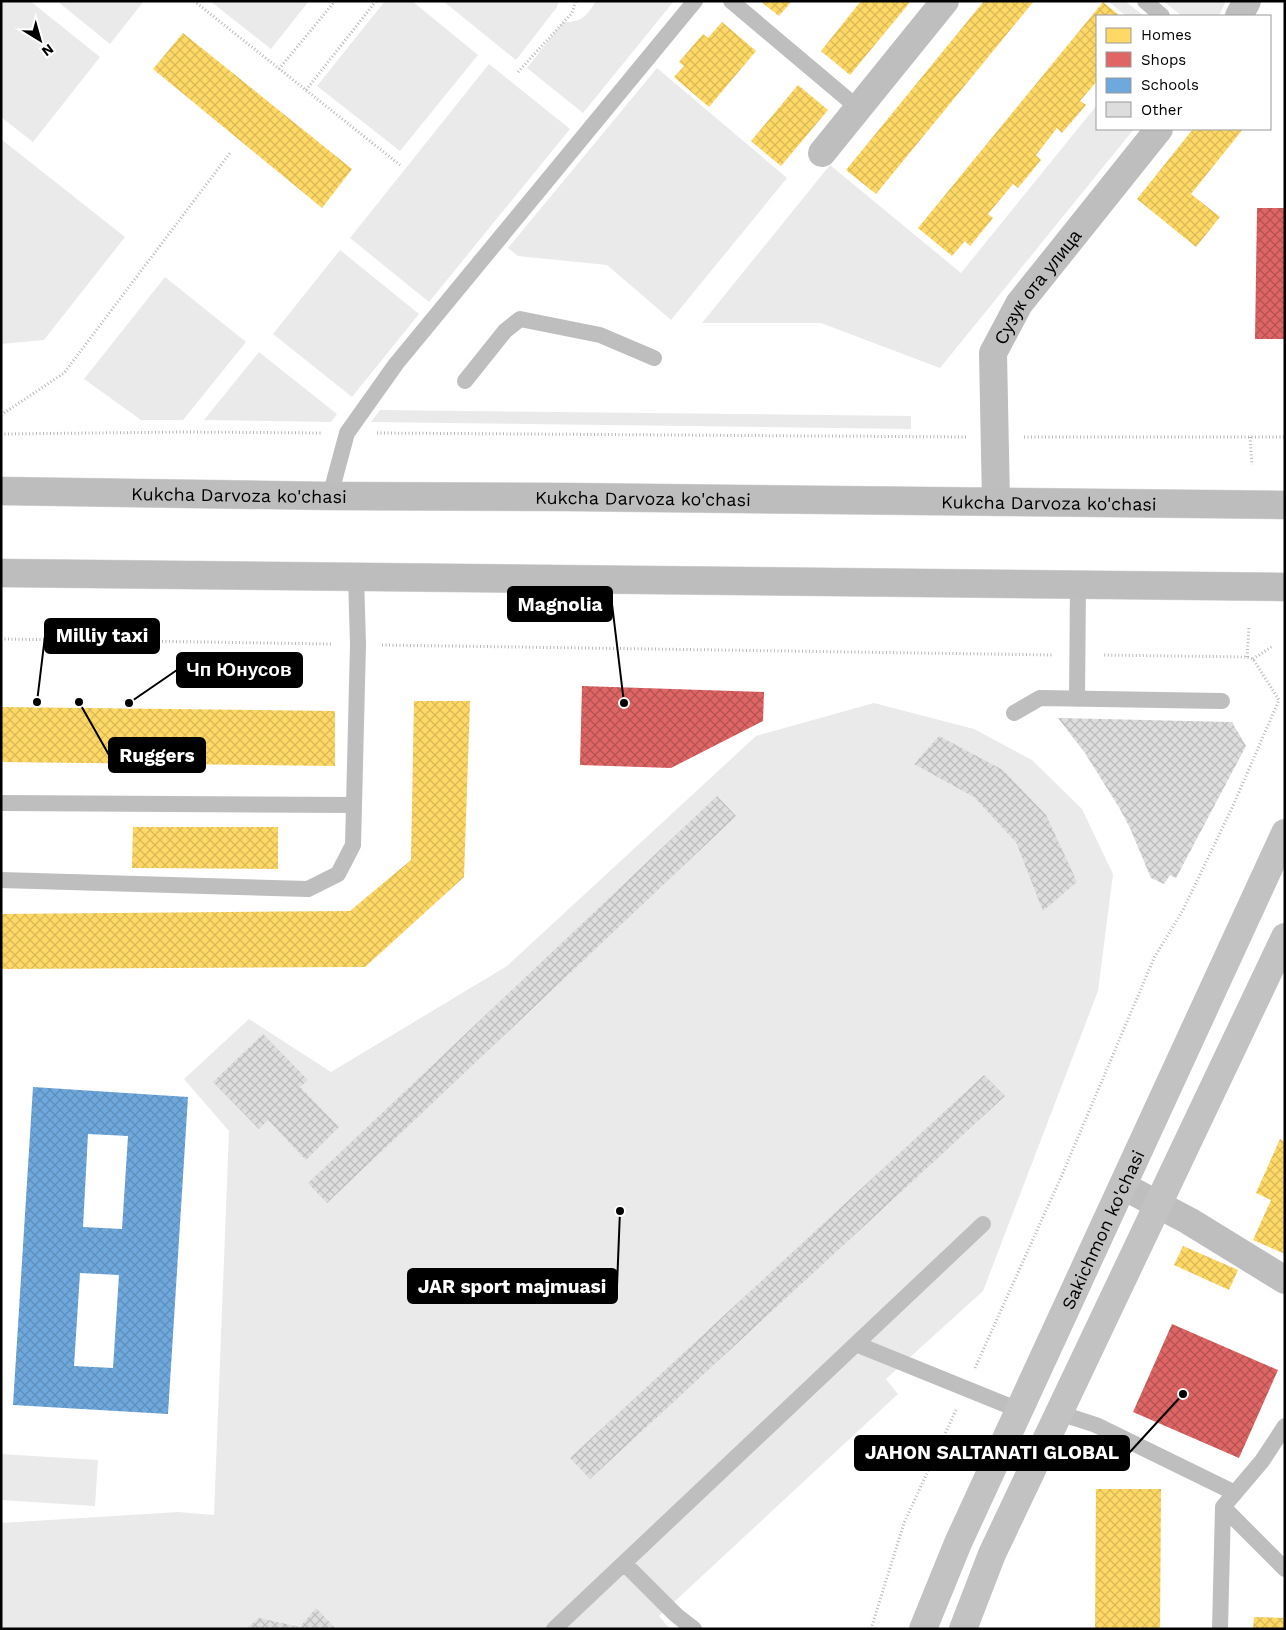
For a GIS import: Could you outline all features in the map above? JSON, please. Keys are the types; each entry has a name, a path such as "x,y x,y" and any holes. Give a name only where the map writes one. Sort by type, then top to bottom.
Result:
{"main road":[{"name":"Kukcha Darvoza ko'chasi","path":"1,491 1285,505"},
{"path":"1,573 1285,587"},
{"path":"1250,586 1285,600"},
{"name":"Sakichmon ko'chasi","path":"923,1629 958,1542 1285,833"},
{"path":"963,1629 992,1554 1285,936"}],"street":[{"path":"822,153 944,1"},
{"path":"1239,15 1247,1"},
{"name":"Сузук ота улица","path":"996,502 993,353 1019,304 1158,130"},
{"path":"1123,1186 1189,1221 1285,1280"}],"lane":[{"path":"330,496 347,433 359,414 396,364 695,1"},
{"path":"731,1 858,108"},
{"path":"1144,1 1161,15"},
{"path":"465,381 504,331 520,319 600,335 654,358"},
{"path":"1,880 308,889 338,874 353,845 358,644 356,576"},
{"path":"1077,699 1078,584"},
{"path":"1014,713 1040,698 1222,701"},
{"path":"1,803 354,805"},
{"path":"554,1629 983,1224"},
{"path":"856,1344 1019,1410"},
{"path":"1059,1413 1096,1425 1235,1493"},
{"path":"1220,1629 1223,1507 1262,1461 1285,1426"},
{"path":"1223,1507 1285,1569"},
{"path":"624,1563 676,1615 694,1629"}],"path":[{"path":"194,1 400,165"},
{"path":"279,69 335,1"},
{"path":"306,90 376,1"},
{"path":"518,72 572,13 576,1"},
{"path":"1,415 64,373 230,153"},
{"path":"1,434 186,432 1285,437"},
{"path":"1250,437 1252,465"},
{"path":"1247,657 1249,628"},
{"path":"1,639 1247,657 1253,659 1279,700 1228,817 1183,910 1154,958 1062,1175 904,1523 871,1629"},
{"path":"1253,659 1273,646"}],"shaded area":[{"path":"1,1 30,1 100,57 33,142 1,117"},
{"path":"57,1 144,1 110,44"},
{"path":"210,1 309,1 271,49"},
{"path":"385,1 412,1 478,55 400,151 317,86"},
{"path":"443,1 559,1 557,7 516,60"},
{"path":"596,1 674,1 583,113 527,68 563,22 583,18"},
{"path":"1108,1 1125,1 1143,15 1125,15"},
{"path":"1163,1 1226,1 1219,15 1181,15"},
{"path":"489,64 570,129 429,302 350,238"},
{"path":"657,68 787,178 671,320 607,265 518,256 508,248"},
{"path":"1096,106 1096,130 1133,130 940,368 821,323 702,323 830,165 961,273"},
{"path":"1,139 125,237 44,340 1,344"},
{"path":"340,250 419,314 352,397 273,334"},
{"path":"165,277 246,342 183,420 141,420 84,379"},
{"path":"259,352 337,414 331,422 204,420"},
{"path":"380,410 911,416 911,429 371,422"},
{"path":"874,703 974,729 1032,760 1082,809 1113,874 1098,991 983,1291 886,1379 898,1394 659,1616 670,1629 1,1629 1,1523 178,1512 214,1515 229,1131 184,1079 249,1019 331,1072 507,966 756,736"},
{"path":"1,1454 98,1460 95,1506 1,1500"}],"building: Homes":[{"path":"760,1 792,1 779,16"},
{"path":"861,1 911,1 850,75 821,51"},
{"path":"984,1 1034,1 876,194 846,170"},
{"path":"1103,2 1119,15 1096,15 1096,82 1080,101 1086,105 1062,133 1057,128 1036,155 1041,160 1018,188 1013,184 988,214 993,218 970,246 965,241 952,256 918,228"},
{"path":"722,22 756,51 709,107 674,77 684,66 679,62 703,34 708,38"},
{"path":"183,33 352,169 322,208 153,69"},
{"path":"798,85 828,110 781,166 751,141"},
{"path":"1192,130 1242,130 1191,194 1220,217 1196,247 1137,199"},
{"path":"414,701 470,701 464,877 365,967 1,969 1,914 350,911 411,860"},
{"path":"1,707 335,711 335,766 1,762"},
{"path":"133,827 278,827 278,869 132,868"},
{"path":"1280,1139 1285,1142 1285,1254 1253,1240 1271,1200 1256,1193"},
{"path":"1183,1246 1238,1270 1229,1290 1174,1265"},
{"path":"1096,1489 1161,1489 1160,1629 1095,1629"},
{"path":"1254,1617 1285,1618 1285,1629 1253,1629"}],"building: Shops":[{"path":"1257,208 1285,208 1285,339 1255,339"},
{"path":"582,686 764,692 763,721 671,768 580,765"},
{"path":"1172,1324 1278,1370 1239,1458 1133,1412"}],"building: Schools":[{"path":"33,1087 188,1097 168,1414 13,1405","holes":["88,1134 128,1136 122,1229 83,1227","80,1273 119,1275 113,1368 74,1366"]}],"building: Other":[{"path":"1058,718 1232,722 1246,746 1176,878 1170,875 1164,884 1151,878 1120,809 1085,753"},
{"path":"939,736 1003,770 1046,815 1077,882 1043,911 1016,842 974,797 914,764"},
{"path":"717,796 736,816 327,1203 308,1183"},
{"path":"263,1034 308,1080 300,1087 339,1127 306,1160 268,1120 259,1129 213,1082"},
{"path":"984,1075 1005,1096 590,1479 570,1458"},
{"path":"316,1608 336,1629 246,1629 259,1618 300,1627"}],"place":[{"name":"Milliy taxi","path":"37,702"},
{"name":"Ruggers","path":"79,702"},
{"name":"Чп Юнусов","path":"129,703"},
{"name":"Magnolia","path":"624,703"},
{"name":"JAR sport majmuasi","path":"620,1211"},
{"name":"JAHON SALTANATI GLOBAL","path":"1183,1394"}]}
